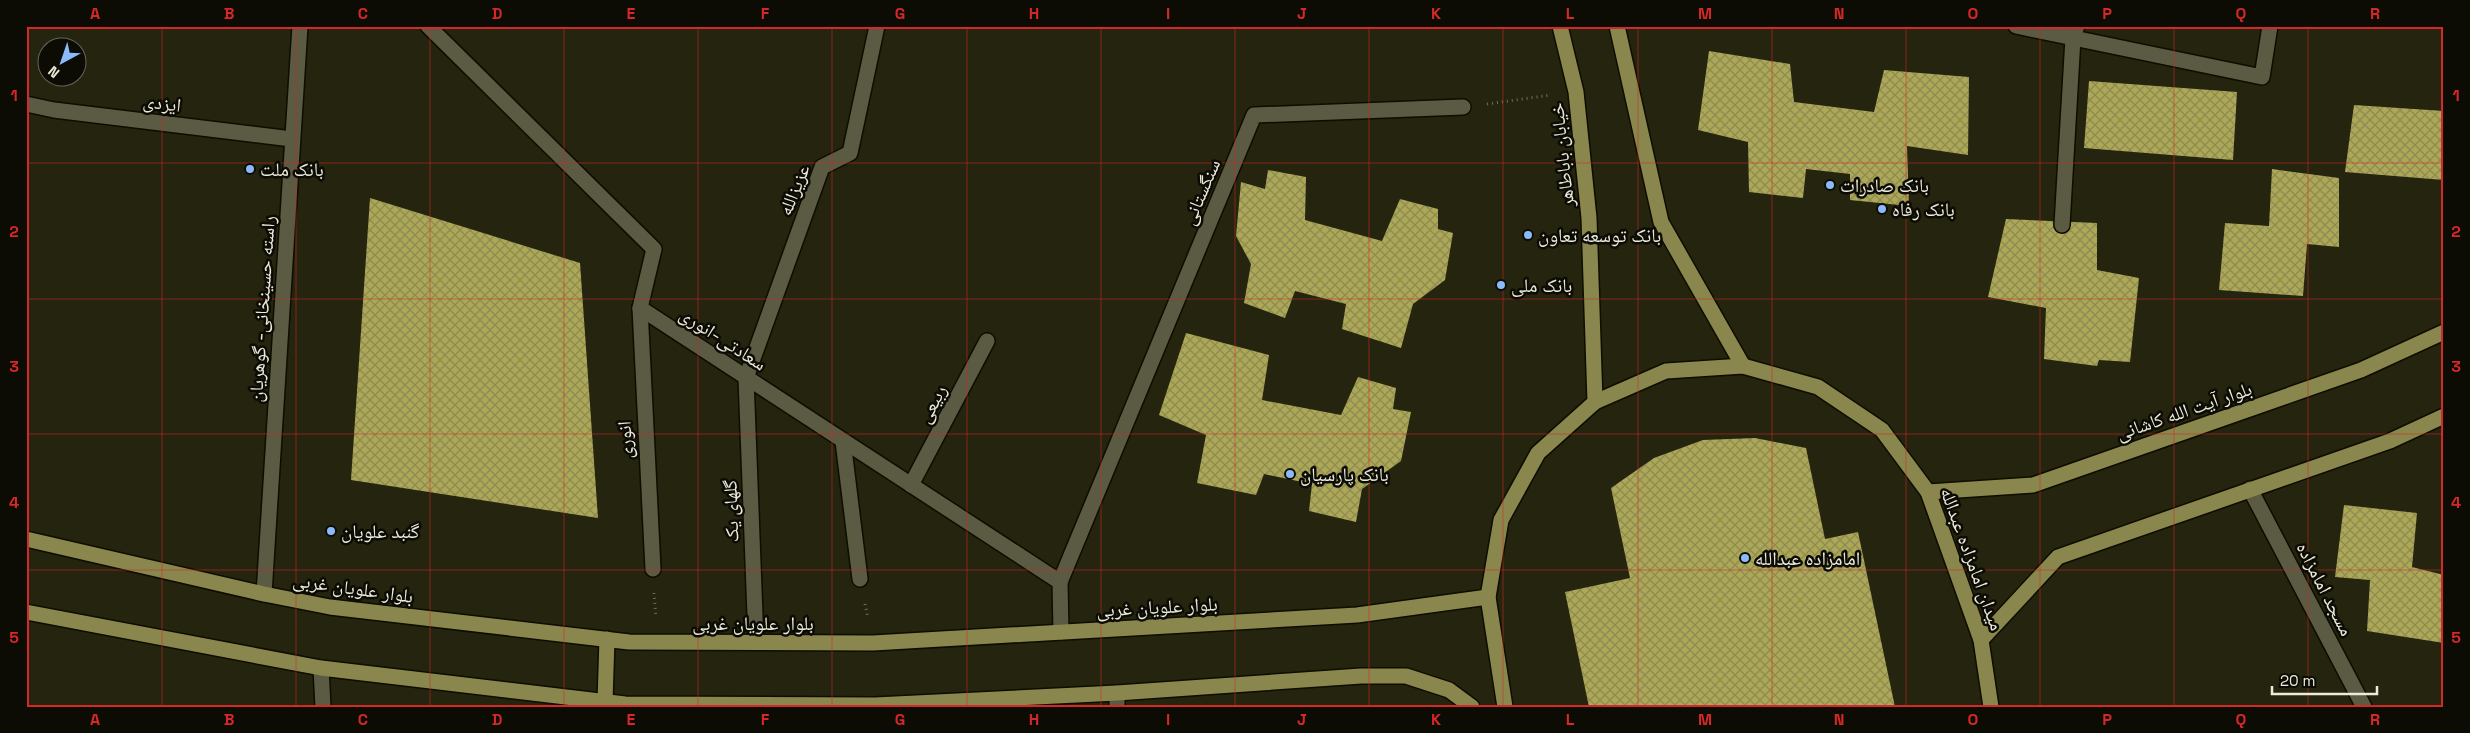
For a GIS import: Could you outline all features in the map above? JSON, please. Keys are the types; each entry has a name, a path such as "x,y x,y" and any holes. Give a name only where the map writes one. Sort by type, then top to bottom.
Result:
{"main road":[{"name":"خیابان باباطاهر","path":"1560,26 1576,92 1589,218 1595,402"},
{"path":"1617,26 1661,222 1743,366"},
{"name":"بلوار آیت الله کاشانی","path":"1928,492 2033,485 2361,370 2444,332"},
{"name":"میدان امامزاده عبدالله","path":"1504,707 1488,597 1501,520 1538,453 1595,402 1666,371 1743,366 1818,387 1882,430 1928,492 1981,640 1991,707"},
{"path":"1981,640 2058,557 2390,441 2444,416"},
{"name":"بلوار علویان غربی","path":"26,540 264,594 330,607 607,639 658,642 873,643 1358,615 1488,597"},
{"path":"26,612 321,668 606,701 626,705 875,706 1117,700 1361,676 1406,676 1448,690 1472,707"},
{"path":"606,701 607,639"}],"street":[{"name":"راسته حسینخانی- گوهریان","path":"264,594 300,26"},
{"path":"428,26 654,249 640,308"},
{"name":"عزیزالله","path":"746,378 822,167 850,153 877,26"},
{"path":"2016,26 2075,32 2262,77 2270,26"},
{"path":"2062,224 2075,32"},
{"name":"ایزدی","path":"26,104 54,110 292,139"},
{"name":"سنگستانی","path":"1060,582 1254,115 1464,107"},
{"name":"سعادتی-انوری","path":"640,308 1060,582"},
{"name":"انوری","path":"640,308 653,569"},
{"name":"ربیعی","path":"911,485 987,342"},
{"name":"گلهای یک","path":"746,378 756,642"},
{"path":"843,441 860,578"},
{"name":"مسجد امامزاده","path":"2250,489 2364,707"},
{"path":"1060,582 1062,632"},
{"path":"321,668 324,707"}],"path":[{"path":"1464,107 1576,92"},
{"path":"653,569 658,642"},
{"path":"860,578 873,643"}],"building":[{"path":"1709,51 1790,64 1794,102 1874,112 1884,70 1969,77 1968,155 1907,146 1909,206 1850,200 1850,174 1806,169 1803,198 1749,192 1748,142 1698,130"},
{"path":"2089,81 2237,92 2233,160 2084,148"},
{"path":"2354,105 2444,111 2444,180 2345,172"},
{"path":"2272,169 2339,178 2339,247 2307,244 2303,296 2219,290 2225,223 2269,226"},
{"path":"1268,170 1306,177 1305,220 1382,241 1400,199 1438,209 1438,229 1453,233 1445,280 1413,304 1401,348 1342,329 1346,304 1295,291 1285,318 1244,303 1251,264 1236,236 1241,182 1265,189"},
{"path":"370,198 580,263 598,518 351,480"},
{"path":"2006,219 2097,223 2097,270 2139,278 2130,362 2099,360 2097,366 2044,359 2046,308 1988,297"},
{"path":"1186,333 1269,355 1262,400 1341,415 1358,377 1396,388 1393,409 1411,412 1401,461 1362,489 1356,522 1309,511 1312,484 1264,474 1256,495 1197,483 1206,435 1159,415"},
{"name":"امامزاده عبدالله","path":"1755,438 1806,448 1825,539 1858,532 1895,707 1589,707 1565,592 1630,578 1611,488 1654,458 1703,440"},
{"path":"2344,505 2417,513 2412,567 2444,575 2444,643 2367,631 2370,580 2335,577"}],"place":[{"name":"بانک ملت","path":"250,169"},
{"name":"بانک صادرات","path":"1830,185"},
{"name":"بانک رفاه","path":"1882,209"},
{"name":"بانک توسعه تعاون","path":"1528,235"},
{"name":"بانک ملی","path":"1501,285"},
{"name":"بانک پارسیان","path":"1290,474"},
{"name":"گنبد علویان","path":"331,531"},
{"name":"امامزاده عبدالله","path":"1745,558"}]}
